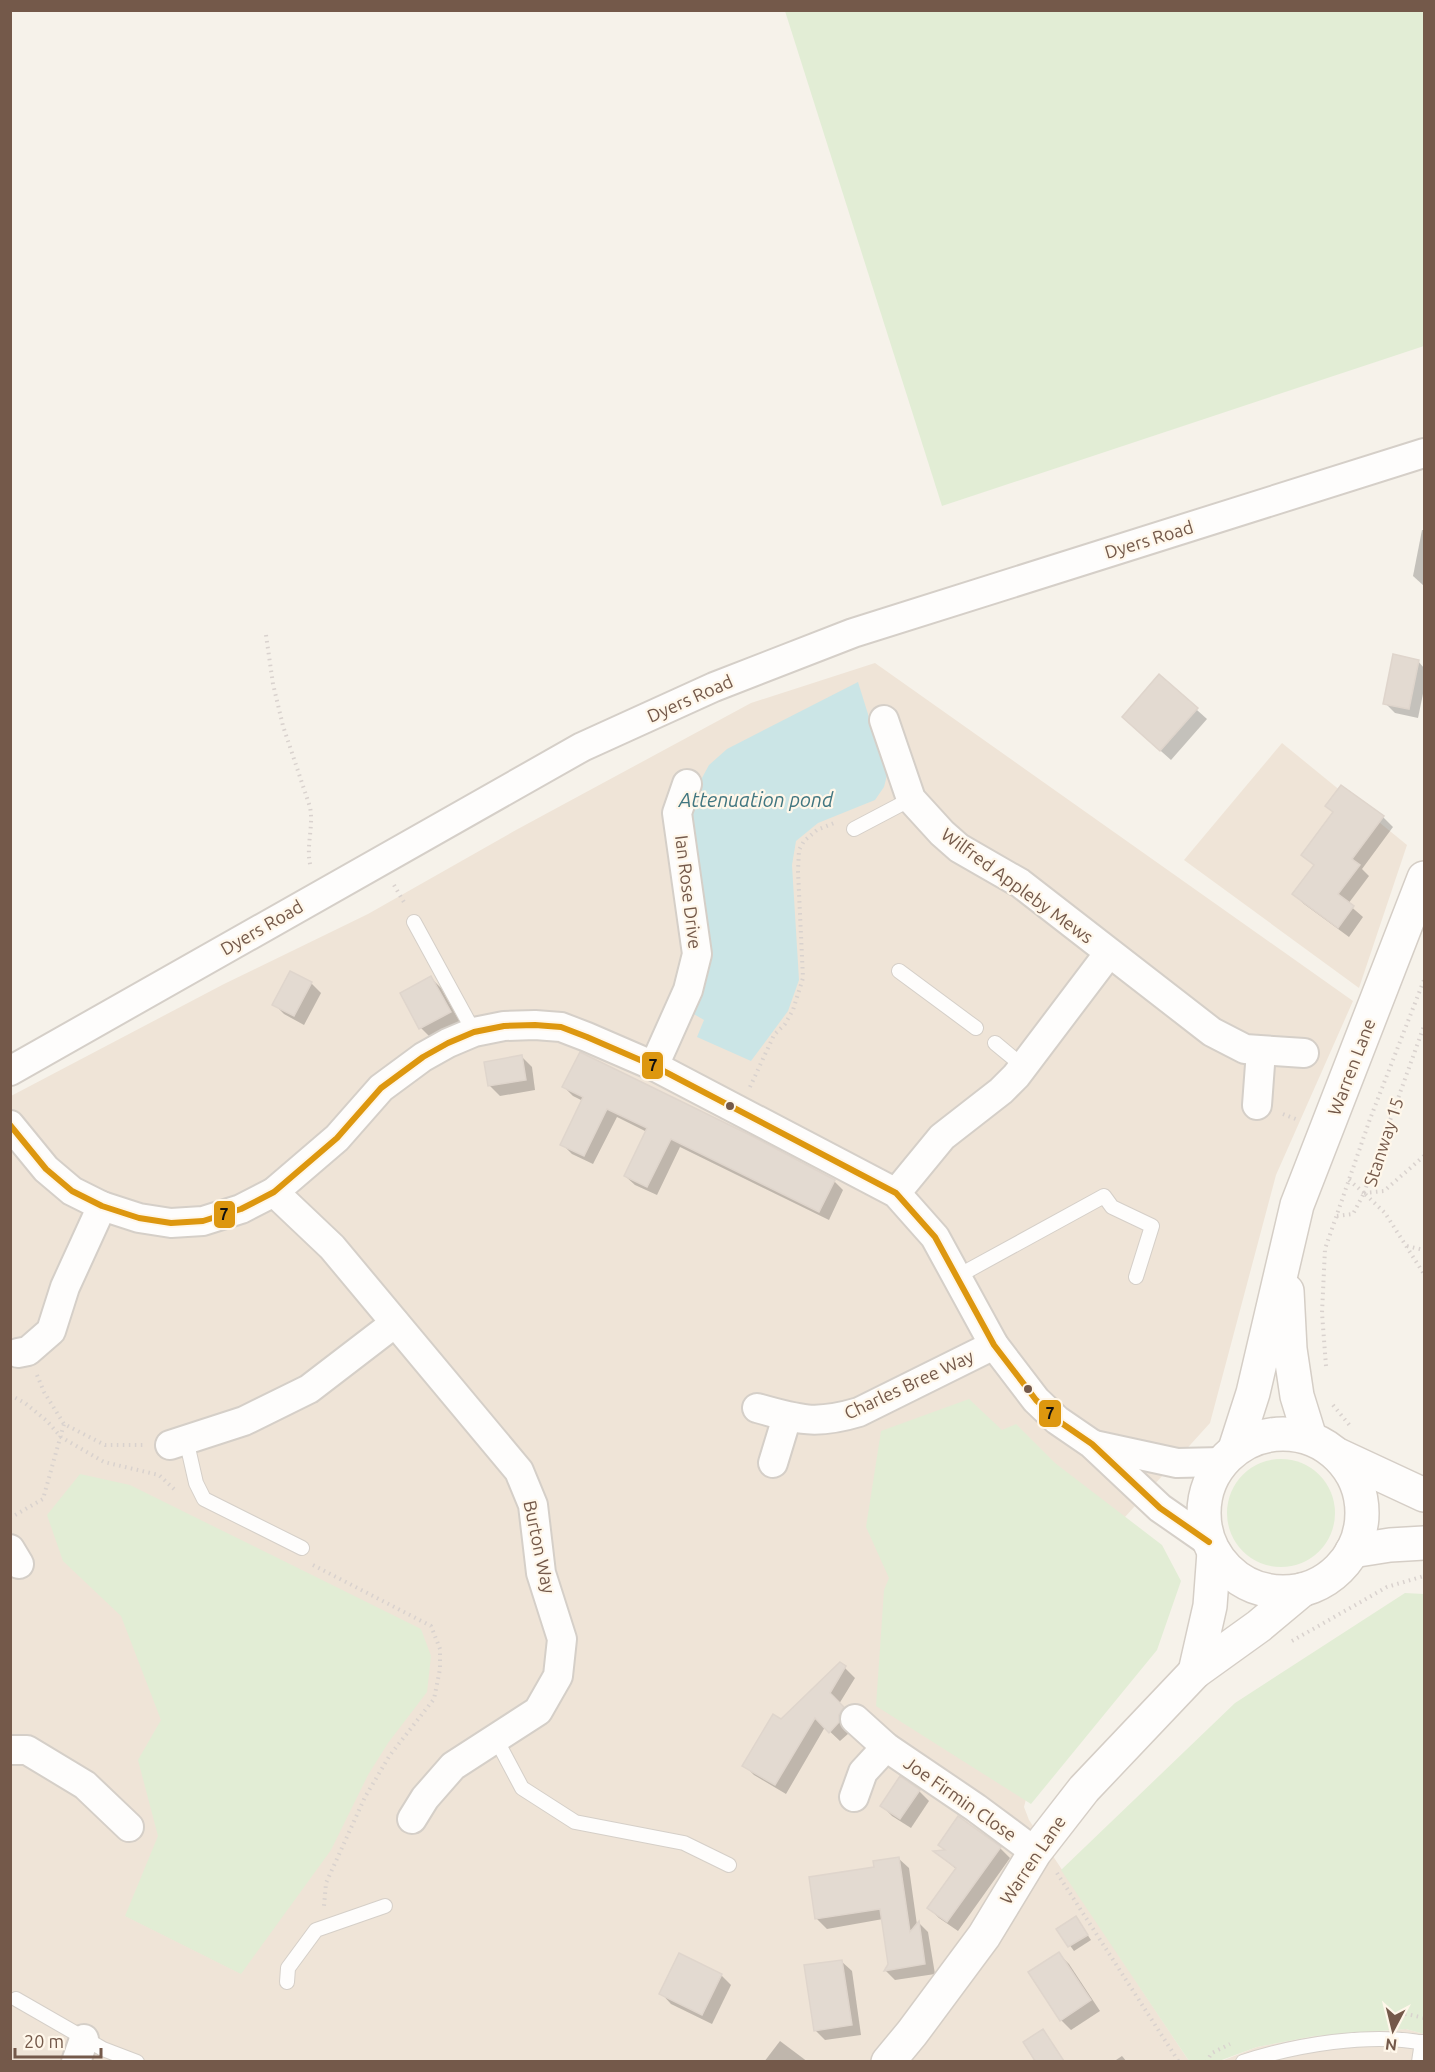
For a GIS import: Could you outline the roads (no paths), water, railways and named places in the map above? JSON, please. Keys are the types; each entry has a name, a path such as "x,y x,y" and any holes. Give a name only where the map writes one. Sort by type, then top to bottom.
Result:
{"street":[{"name":"Dyers Road","path":"10,1071 582,747 714,687 853,633 1425,453"},
{"name":"Wilfred Appleby Mews","path":"884,720 911,799 958,848 1020,884 1212,1032 1245,1049 1304,1053"},
{"name":"Ian Rose Drive","path":"654,1066 688,990 697,954 677,813 687,784"},
{"name":"Warren Lane","path":"1228,1455 1252,1439 1271,1434 1290,1434 1310,1438 1324,1445 1348,1445 1353,1476 1361,1501 1361,1527 1352,1551 1339,1568 1322,1582 1302,1590 1282,1592 1261,1589 1242,1581 1226,1568 1211,1547 1204,1526 1205,1500 1212,1476 1228,1455 1253,1393 1298,1205 1425,878"},
{"name":"Wilfred Appleby Mews","path":"896,1193 942,1137 1001,1091 1024,1067 1109,953"},
{"path":"10,1125 46,1169 72,1191 102,1206 140,1218 171,1223 203,1221 241,1209 274,1192 337,1138 381,1088 423,1057 474,1032 504,1026 535,1025 561,1028 587,1036 654,1066 896,1193 936,1237 994,1345 1036,1400 1057,1420 1092,1444 1160,1508 1211,1547"},
{"path":"1257,1105 1261,1051"},
{"name":"Burton Way","path":"274,1192 332,1247 519,1471 533,1505 542,1573 562,1639 558,1676 538,1711 453,1766 425,1798 412,1819"},
{"path":"23,1352 51,1331 65,1287 102,1206"},
{"name":"Warren Lane","path":"1285,1257 1290,1349 1297,1396 1310,1438"},
{"path":"178,1442 244,1421 309,1389 395,1323"},
{"name":"Charles Bree Way","path":"757,1408 787,1417 823,1421 859,1412 994,1345"},
{"path":"773,1463 787,1417"},
{"path":"1092,1444 1176,1463 1228,1455"},
{"path":"1348,1445 1425,1495"},
{"path":"1352,1551 1390,1545 1425,1543"},
{"name":"Warren Lane","path":"1195,1672 1210,1606 1211,1547"},
{"name":"Warren Lane","path":"888,2061 1045,1861 1084,1789 1195,1672 1259,1626 1302,1590"},
{"name":"Joe Firmin Close","path":"855,1719 886,1747 976,1808 1045,1861"},
{"name":"Joe Firmin Close","path":"854,1797 863,1772 886,1747"},
{"path":"10,1750 27,1750 85,1785 129,1827"}],"lane":[{"path":"854,828 911,799"},
{"path":"414,922 474,1032"},
{"path":"899,971 976,1028"},
{"path":"995,1043 1024,1067"},
{"path":"958,1276 1104,1196 1112,1207 1152,1226 1136,1277"},
{"path":"178,1442 204,1499 302,1554"},
{"path":"496,1739 522,1788 575,1822 684,1843 729,1864"},
{"path":"287,1982 288,1968 316,1930 385,1906"},
{"path":"16,1999 80,2050 103,2049 137,2061"},
{"path":"1243,2061 1309,2044 1385,2040 1423,2043 1419,2061"}],"water":[{"name":"Attenuation pond","path":"858,682 887,775 884,787 875,800 818,823 796,841 792,865 799,980 788,1011 751,1061 697,1037 704,1020 692,1013 689,825 696,789 709,765 727,749"}]}
